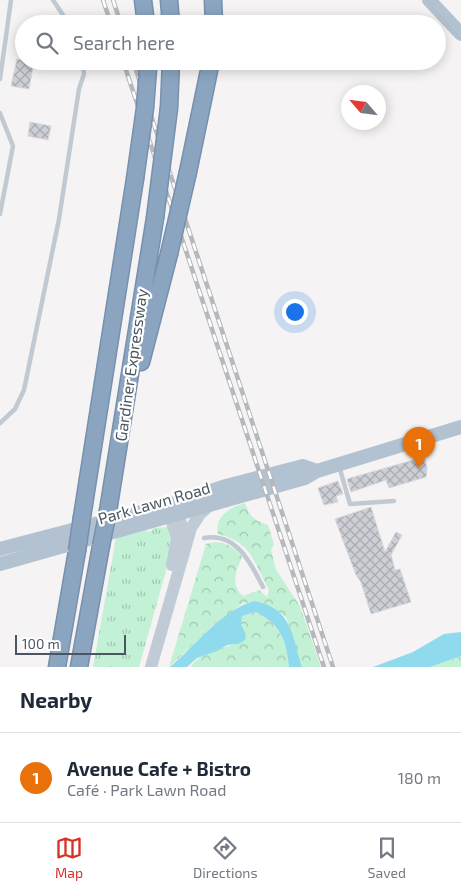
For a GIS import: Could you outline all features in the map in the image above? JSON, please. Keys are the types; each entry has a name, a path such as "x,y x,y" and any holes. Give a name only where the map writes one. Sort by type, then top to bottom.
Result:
{"highway":[{"path":"143,0 145,15"},
{"path":"169,0 170,15"},
{"path":"213,0 214,15"},
{"name":"Gardiner Expressway","path":"57,667 77,551 146,108 147,70"},
{"name":"Gardiner Expressway","path":"80,667 117,462 155,218 169,108 171,70"},
{"path":"117,462 169,254 209,70"}],"main road":[{"path":"429,0 443,15"},
{"path":"446,18 461,34"},
{"name":"Park Lawn Road","path":"0,549 172,510 209,506 305,478 317,471 461,427"},
{"name":"Park Lawn Road","path":"0,564 172,510 303,466 317,471"},
{"path":"149,661 191,528 200,514 209,506"},
{"path":"172,510 183,530 182,558"},
{"path":"149,661 176,547 172,510"}],"lane":[{"path":"0,79 11,0"},
{"path":"53,0 63,15"},
{"path":"0,423 15,409 24,390 59,219 83,70"},
{"path":"0,113 13,146 0,214"},
{"path":"339,464 350,504 394,501"},
{"path":"204,538 223,539 236,546 254,568 263,586"}],"green space":[{"path":"245,503 253,517 268,525 274,544 271,550 276,570 300,606 321,667 302,667 286,617 273,608 254,601 242,604 213,626 169,667 206,544 216,542 226,544 235,549 242,557 235,578 239,592 243,596 259,590 267,597 269,590 251,555 239,543 218,534 217,528 221,517 234,507"},
{"path":"168,527 173,546 139,667 93,667 116,538 147,530 148,532 153,530 153,528"},
{"path":"256,612 272,623 281,635 289,667 191,667 193,663 204,655 226,646 238,644 242,616"},
{"path":"461,656 461,667 430,667"}],"water":[{"path":"254,601 267,605 283,617 292,634 302,667 289,667 284,641 277,628 256,612 242,616 241,625 246,634 245,640 238,644 227,645 217,651 197,658 187,667 170,667 220,620 231,612"},
{"path":"461,632 461,656 430,667 373,667 413,652 444,634"}],"building":[{"path":"15,68 15,70 33,70 29,89 11,86"},
{"path":"30,122 51,126 48,140 28,136"},
{"path":"424,457 427,468 426,477 389,488 386,480 351,492 347,479"},
{"path":"338,481 343,494 336,496 338,502 324,505 318,488"},
{"path":"371,507 385,552 396,532 402,535 391,555 395,570 400,569 411,602 371,614 361,582 356,575 335,519"}],"tram line":[{"path":"426,0 439,15"},
{"path":"446,22 461,39"}],"railway":[{"path":"103,0 108,15"},
{"path":"113,0 118,15"},
{"path":"126,70 324,667"},
{"path":"136,70 333,667"}],"place":[{"name":"Avenue Cafe + Bistro","path":"419,468"}]}
